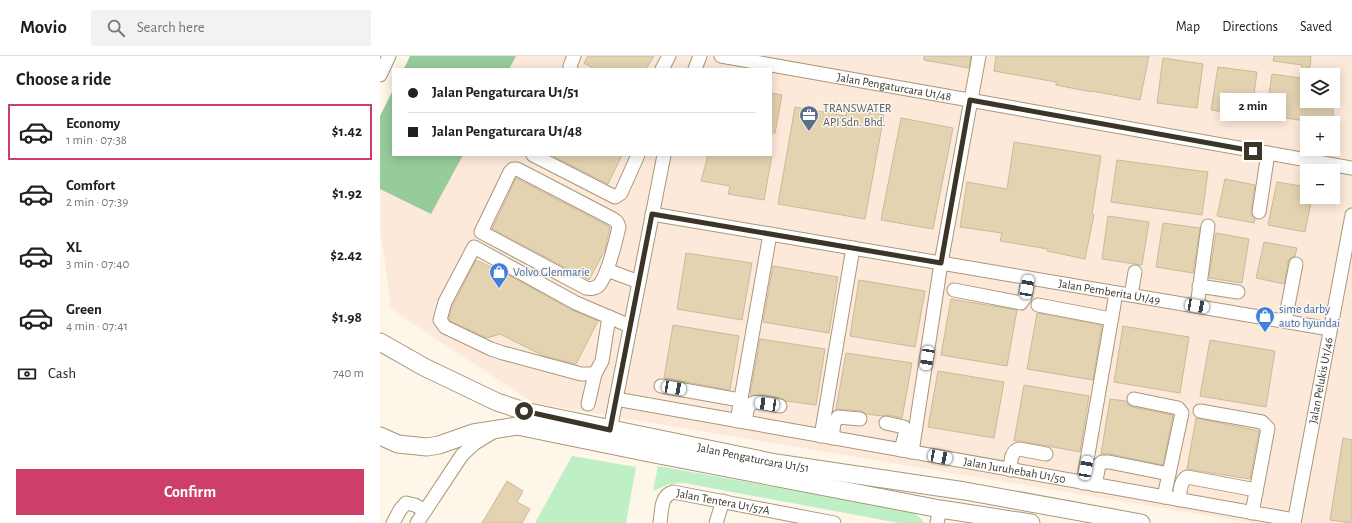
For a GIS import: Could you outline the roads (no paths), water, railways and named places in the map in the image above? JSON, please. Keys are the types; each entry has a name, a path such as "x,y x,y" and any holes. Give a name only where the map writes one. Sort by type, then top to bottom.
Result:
{"main road":[{"name":"Jalan Pengaturcara U1/51","path":"380,342 424,367 496,402 524,411 610,430 776,463 910,482 1141,523"},
{"name":"Jalan Pengaturcara U1/51","path":"380,436 398,444 427,446 439,445 473,434 517,426 939,514 1031,523"},
{"path":"910,482 927,494 939,514 954,496 964,491"}],"street":[{"path":"380,75 389,56"},
{"path":"662,68 668,56"},
{"path":"695,68 700,56"},
{"name":"Jalan Pengaturcara U1/48","path":"721,56 1352,168"},
{"path":"906,451 978,56"},
{"path":"1258,212 1268,153"},
{"path":"535,156 616,197 621,193 638,156"},
{"path":"610,430 664,156"},
{"path":"513,169 517,169 617,222 619,227 607,270 599,286 593,289 586,288 481,232 510,172 513,169"},
{"name":"Jalan Pemberita U1/49","path":"652,214 1330,329"},
{"name":"Jalan Pelukis U1/46","path":"1294,522 1352,215"},
{"path":"1197,306 1208,226"},
{"path":"742,422 740,400 770,234"},
{"path":"595,374 581,374 491,349 445,327 440,320 445,302 474,247 576,303 630,326"},
{"path":"827,437 853,248"},
{"path":"1286,321 1296,264"},
{"path":"607,270 639,282"},
{"path":"1131,295 1135,272"},
{"path":"954,290 1021,303 1025,297 1028,278"},
{"path":"1199,286 1238,292"},
{"path":"1089,484 1111,319 1116,293"},
{"path":"1038,305 1111,319"},
{"path":"588,404 595,374 602,362 609,317"},
{"path":"661,386 740,400"},
{"name":"Jalan Juruhebah U1/50","path":"616,399 1164,497 1294,522"},
{"path":"1134,399 1178,408 1182,412 1164,497"},
{"path":"742,422 748,408 754,402 780,406"},
{"path":"1200,411 1262,422 1268,428 1252,513"},
{"path":"827,437 838,417 860,419"},
{"path":"886,423 904,427 906,430 906,451"},
{"path":"417,523 462,455 475,443 500,428"},
{"path":"1010,470 1012,455 1015,450 1019,449 1046,454"},
{"path":"1089,484 1102,462 1109,462 1169,474"},
{"path":"1179,500 1184,479 1187,477 1256,490"},
{"name":"Jalan Tentera U1/57A","path":"660,523 664,498 668,493 674,492 723,501 790,519 834,523"},
{"path":"716,523 723,501"},
{"path":"392,523 406,503 415,505 425,511"}],"place":[{"name":"TRANSWATER API Sdn. Bhd.","path":"809,132"},
{"name":"Volvo Glenmarie","path":"499,289"},
{"name":"sime darby auto hyundai","path":"1265,333"}]}
